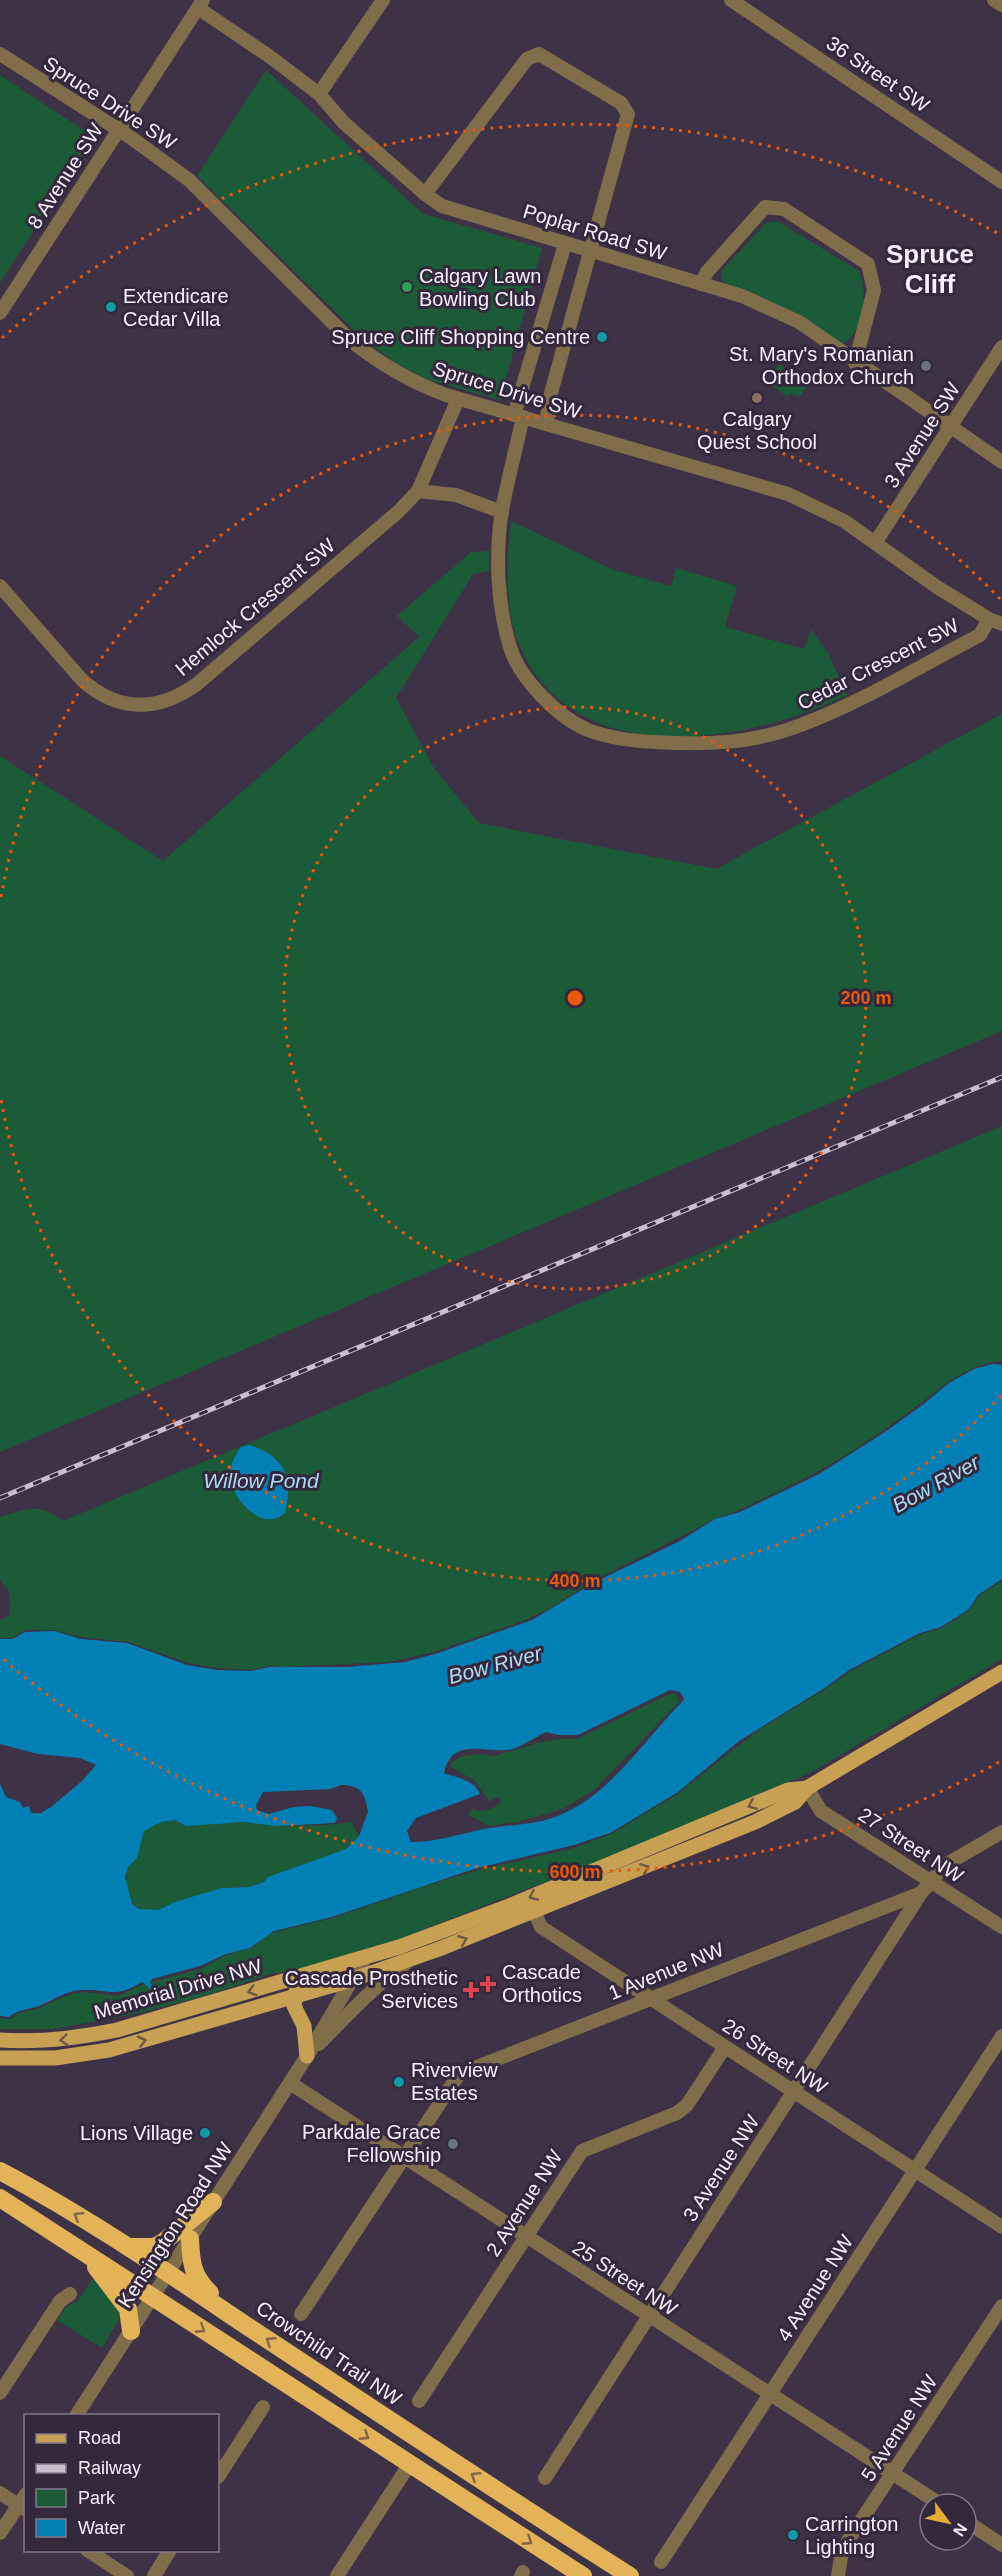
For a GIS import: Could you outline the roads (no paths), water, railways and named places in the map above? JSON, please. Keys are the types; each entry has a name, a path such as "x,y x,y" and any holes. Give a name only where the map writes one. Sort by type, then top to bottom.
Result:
{"highway":[{"name":"Crowchild Trail NW","path":"0,2171 37,2191 168,2272 242,2323 630,2576"},
{"path":"0,2198 583,2576"},
{"path":"128,2247 154,2247 162,2243 213,2202"},
{"path":"190,2239 191,2261 196,2278 242,2323"},
{"path":"88,2256 128,2309 131,2331"}],"main road":[{"path":"807,1788 1002,1672"},
{"name":"Memorial Drive NW","path":"0,2058 55,2058 109,2050 409,1961 755,1822 795,1802 807,1788"},
{"name":"Memorial Drive NW","path":"0,2040 42,2042 76,2039 117,2030 365,1958 509,1906 788,1790 807,1788"},
{"path":"307,2056 304,2026 294,2006 294,1996 297,1987 308,1974"},
{"path":"268,2004 297,2014"}],"street":[{"path":"319,94 383,0"},
{"name":"36 Street SW","path":"731,0 1002,182"},
{"path":"993,0 1002,5"},
{"name":"Poplar Road SW","path":"200,4 319,94 344,123 424,194 442,206 742,296 799,322 855,363 1002,462"},
{"name":"8 Avenue SW","path":"0,313 200,4"},
{"name":"Spruce Drive SW","path":"0,54 118,130 189,180 325,316 371,357 400,375 458,399 788,494 844,521 937,587 996,622"},
{"path":"424,194 527,59 539,54 621,103 628,114 548,404 546,424"},
{"path":"701,284 707,272 765,207 784,209 868,264 874,290 855,363"},
{"name":"Cedar Crescent SW","path":"565,244 518,416 502,512 498,556 501,606 512,652 534,688 559,712 586,729 630,740 695,745 756,738 797,727 848,705 980,635 996,622"},
{"name":"3 Avenue SW","path":"875,543 1002,347"},
{"name":"Hemlock Crescent SW","path":"0,586 82,680 94,690 116,701 132,705 161,703 183,694 197,684 399,511 418,491 458,399"},
{"path":"418,491 456,495 502,512"},
{"name":"27 Street NW","path":"807,1788 821,1810 1002,1927"},
{"path":"930,1880 945,1865 1002,1832"},
{"name":"3 Avenue NW","path":"545,2478 930,1880"},
{"name":"1 Avenue NW","path":"301,2314 459,2074 921,1893"},
{"name":"26 Street NW","path":"534,1911 541,1927 1002,2227"},
{"name":"Kensington Road NW","path":"77,2414 290,2083 365,1958"},
{"name":"Kensington Road NW","path":"307,2056 359,2002 385,1978 409,1961"},
{"name":"4 Avenue NW","path":"661,2562 1002,2036"},
{"name":"2 Avenue NW","path":"419,2401 582,2151 677,2113 687,2105 725,2047"},
{"name":"25 Street NW","path":"290,2083 921,2492"},
{"path":"0,2393 60,2301 70,2295"},
{"name":"5 Avenue NW","path":"838,2576 841,2558 849,2539 1002,2306"},
{"path":"219,2475 263,2407"},
{"path":"337,2576 409,2465"},
{"path":"0,2493 23,2503 0,2533"},
{"path":"978,2529 1002,2545"},
{"path":"90,2552 127,2576"},
{"path":"154,2576 169,2552"}],"water":[{"name":"Bow River","path":"993,1364 1002,1365 1002,1579 978,1595 969,1609 941,1627 920,1633 849,1670 826,1687 739,1741 678,1792 610,1833 574,1845 474,1869 332,1917 274,1931 250,1948 226,1954 200,1966 152,1979 150,1983 158,1992 157,1994 142,1982 118,1992 77,1990 39,2006 19,2011 9,2017 0,2016 0,1784 6,1797 20,1802 23,1808 29,1806 31,1813 41,1813 82,1781 96,1765 80,1758 38,1754 0,1744 0,1639 13,1639 25,1632 54,1631 81,1639 127,1643 187,1665 217,1670 347,1667 405,1662 435,1654 532,1620 595,1582 680,1541 715,1519 740,1512 819,1474 885,1432 949,1383 974,1369","holes":["670,1690 680,1692 684,1699 681,1703 607,1784 572,1809 536,1822 484,1829 430,1841 411,1842 407,1831 416,1818 480,1794 478,1789 470,1783 444,1773 448,1762 454,1755 469,1749 512,1749 546,1732 558,1735 578,1735","341,1785 357,1788 365,1799 368,1812 359,1836 346,1849 268,1877 264,1882 250,1887 222,1888 175,1902 159,1910 139,1909 132,1904 125,1877 128,1867 137,1858 144,1831 161,1822 175,1820 186,1826 244,1822 276,1826 335,1823 337,1818 332,1810 310,1806 294,1807 269,1814 257,1810 256,1805 263,1792 330,1789"]},
{"name":"Willow Pond","path":"250,1445 272,1456 284,1470 288,1489 285,1513 276,1518 265,1519 251,1512 239,1500 232,1485 231,1465 241,1447"}],"railway":[{"path":"0,1498 1002,1077"}],"place":[{"name":"Calgary Lawn Bowling Club","path":"407,287"},
{"name":"Extendicare Cedar Villa","path":"111,307"},
{"name":"Spruce Cliff Shopping Centre","path":"602,337"},
{"name":"St. Mary's Romanian Orthodox Church","path":"926,366"},
{"name":"Calgary Quest School","path":"757,398"},
{"name":"Cascade Orthotics","path":"488,1984"},
{"name":"Cascade Prosthetic Services","path":"471,1990"},
{"name":"Riverview Estates","path":"399,2082"},
{"name":"Lions Village","path":"205,2133"},
{"name":"Parkdale Grace Fellowship","path":"453,2144"},
{"name":"Carrington Lighting","path":"793,2535"}],"district":[{"name":"Spruce Cliff","path":"930,269"}]}
